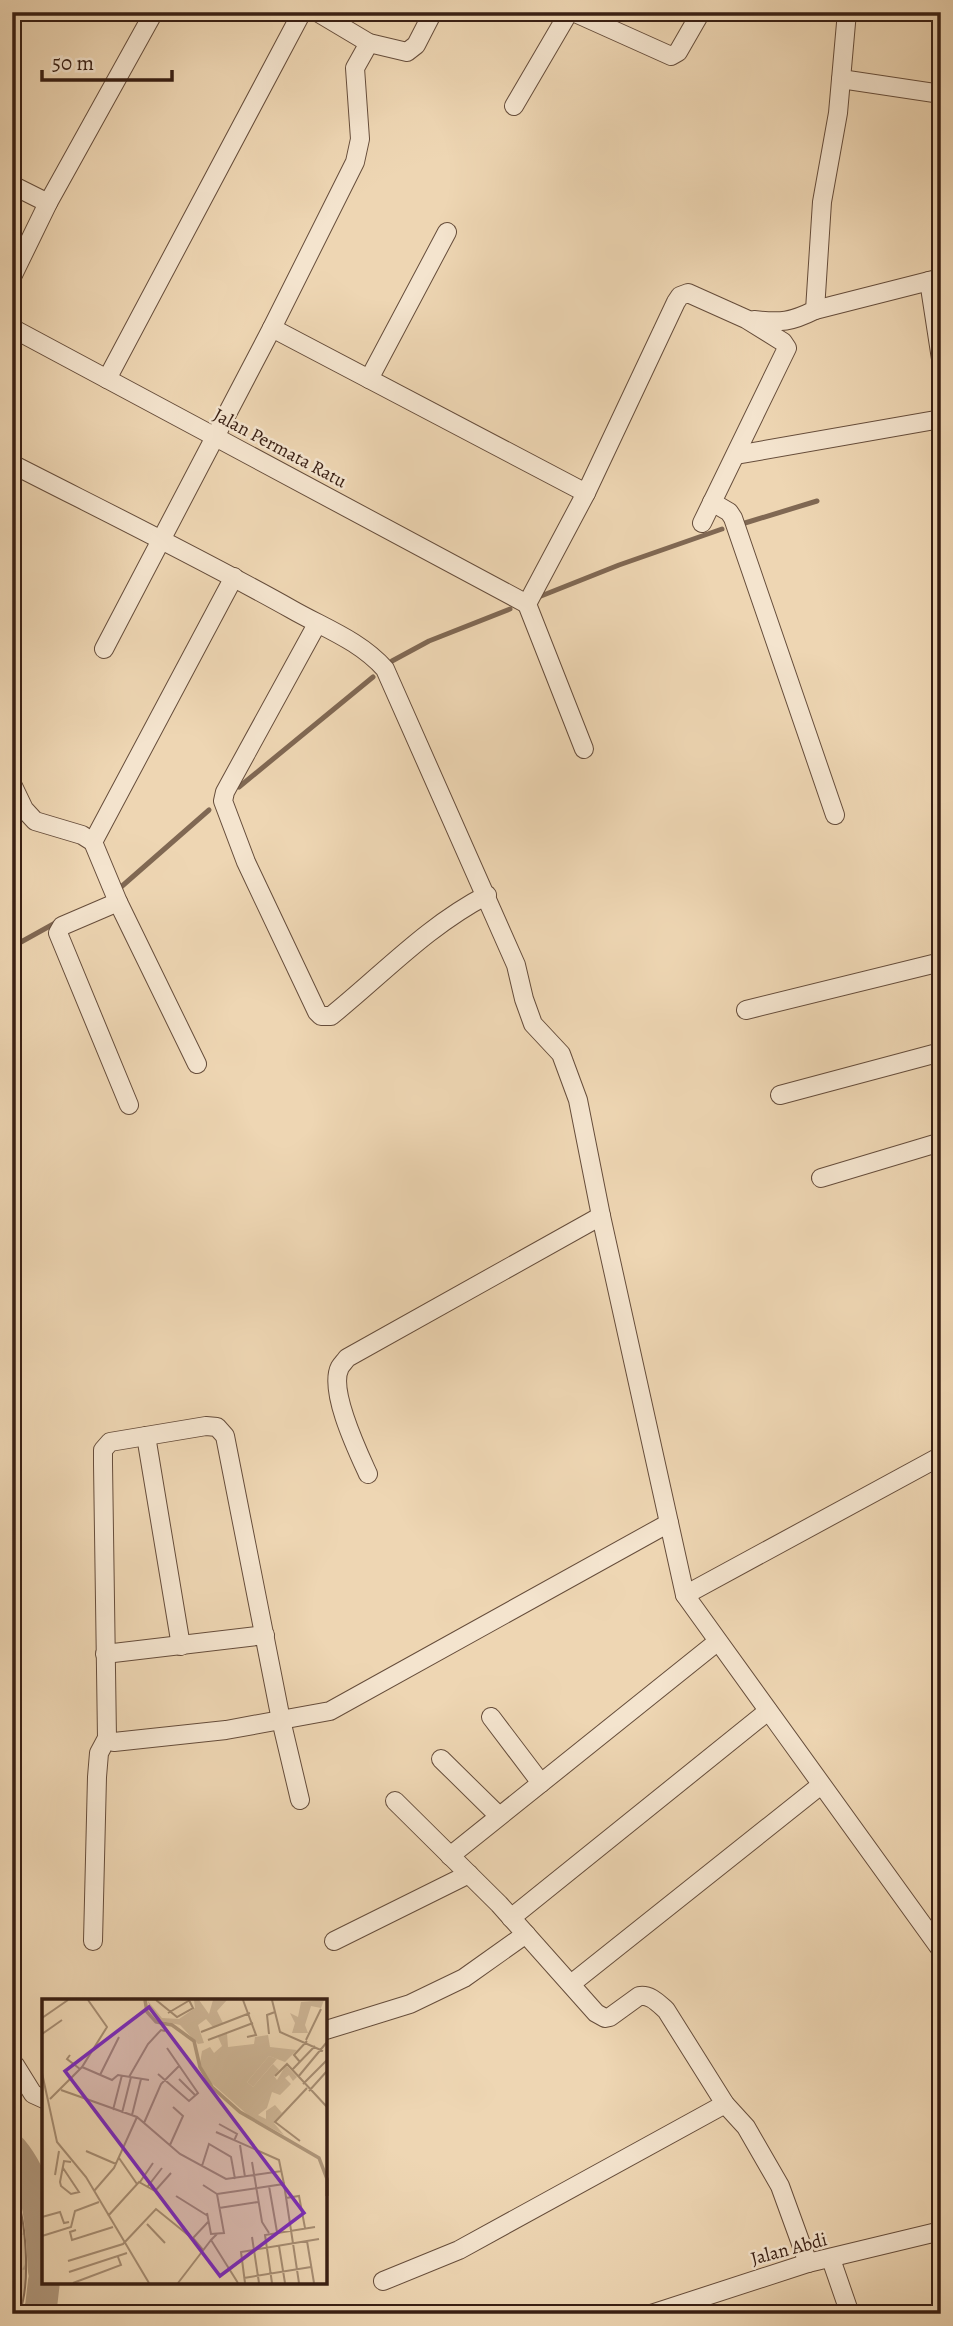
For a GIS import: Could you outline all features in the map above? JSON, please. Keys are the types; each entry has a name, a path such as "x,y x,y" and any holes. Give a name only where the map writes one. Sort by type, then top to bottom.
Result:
{"street":[{"path":"12,278 48,204 154,12"},
{"path":"107,379 302,12"},
{"path":"317,12 369,43 403,51 411,51 416,45 433,12"},
{"path":"514,106 571,12 671,56 678,52 701,12"},
{"path":"815,310 822,202 838,113 847,12"},
{"path":"103,649 272,328 355,162 360,139 355,68 369,43"},
{"path":"841,79 941,94"},
{"path":"12,185 48,204"},
{"path":"369,379 447,232"},
{"path":"746,319 780,323 796,320 815,310 935,280 941,359"},
{"path":"584,749 527,604 586,493 680,296 688,293 746,319 783,342 787,348 702,523"},
{"name":"Jalan Permata Ratu","path":"12,328 527,604"},
{"path":"272,328 586,493"},
{"path":"736,455 941,419"},
{"path":"12,464 359,644 385,669 487,895 516,965 533,1024 561,1054 578,1100 685,1595 941,1950"},
{"path":"712,502 729,512 733,518 835,815"},
{"path":"93,842 234,577"},
{"path":"317,624 225,792 223,801 246,862 317,1012 321,1016 331,1016 421,937 487,895"},
{"path":"12,784 24,809 35,821 82,835 93,842 118,902 197,1065"},
{"path":"118,902 62,926 58,933 130,1105"},
{"path":"746,1010 941,962"},
{"path":"780,1095 941,1052"},
{"path":"821,1178 941,1142"},
{"path":"368,1474 347,1430 338,1383 340,1367 347,1358 601,1216"},
{"path":"93,1941 97,1777 99,1753 107,1738 103,1450 110,1442 206,1426 222,1430 300,1800"},
{"path":"146,1436 181,1646"},
{"path":"685,1595 941,1456"},
{"path":"107,1738 114,1742 226,1730 330,1710 669,1522"},
{"path":"105,1654 265,1635"},
{"path":"450,1856 717,1642"},
{"path":"511,1918 768,1711"},
{"path":"491,1717 541,1783"},
{"path":"441,1759 499,1816"},
{"path":"571,1984 821,1785"},
{"path":"394,1801 469,1874 596,2012 605,2018 644,1995 666,2010 725,2104 746,2127 779,2186 808,2263"},
{"path":"334,1941 469,1874"},
{"path":"327,2030 410,2004 464,1979 526,1934"},
{"path":"15,2065 33,2094 42,2098"},
{"path":"383,2281 459,2250 725,2104"},
{"name":"Jalan Abdi","path":"651,2314 808,2263 941,2231"},
{"path":"831,2259 850,2314"}],"green space":[{"path":"12,2186 21,2214 26,2249 25,2285 19,2314 12,2314"}],"waterway":[{"path":"745,523 817,501"},
{"path":"541,596 722,529"},
{"path":"392,661 429,641 510,609"},
{"path":"239,787 373,677"},
{"path":"121,887 209,810"},
{"path":"12,947 57,922"},
{"path":"12,2150 22,2164 35,2193 42,2247"},
{"path":"38,2314 44,2284"}]}
